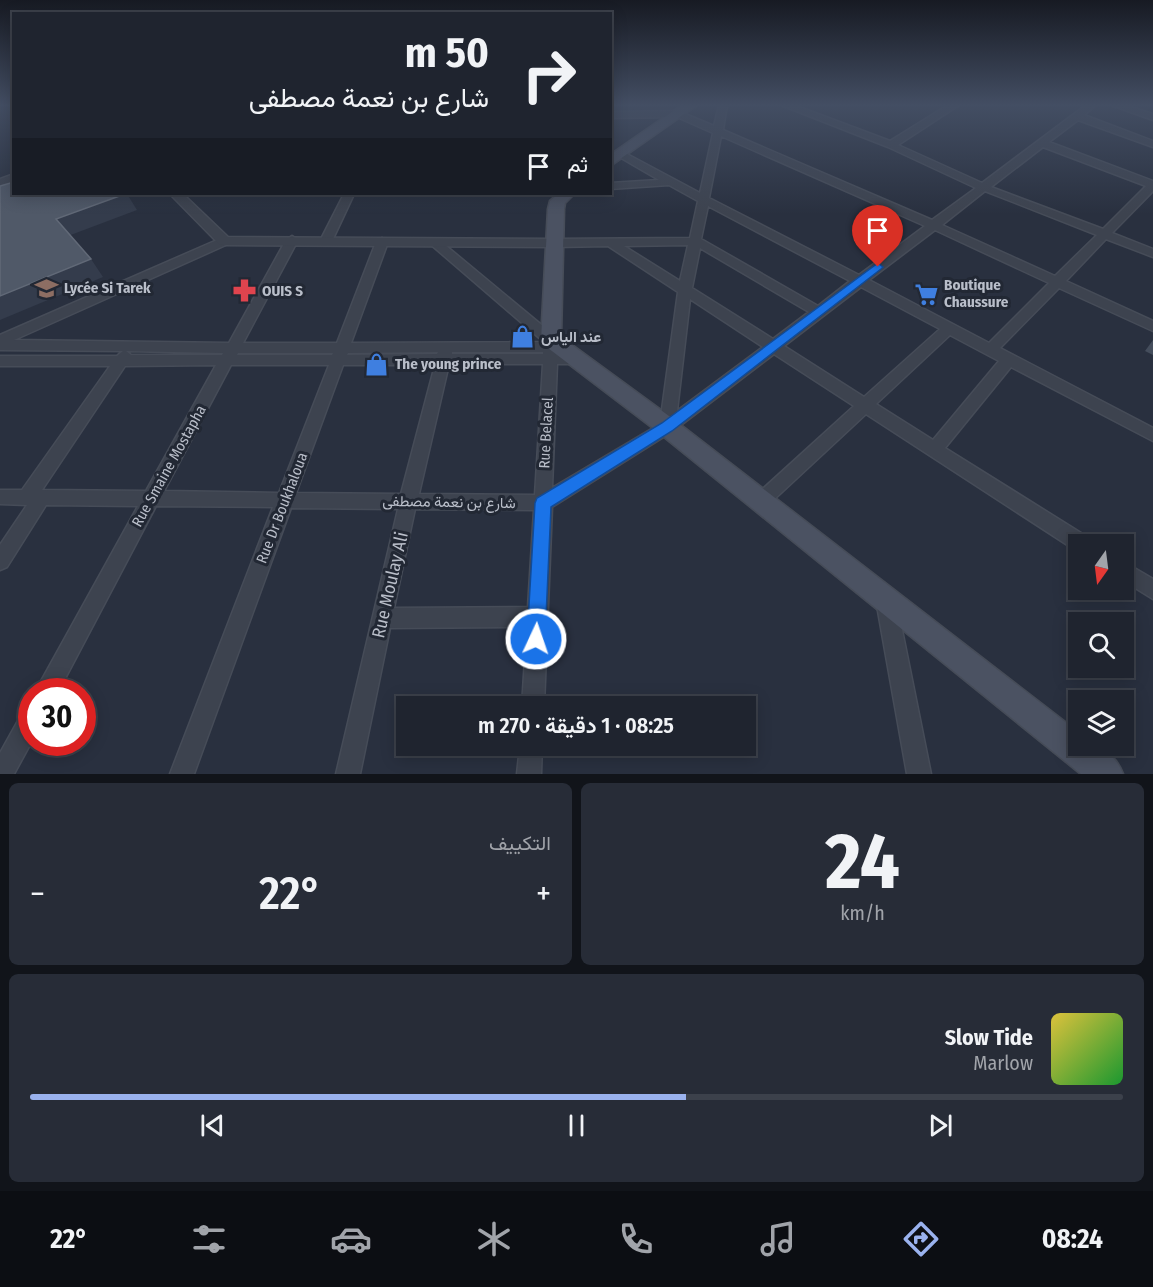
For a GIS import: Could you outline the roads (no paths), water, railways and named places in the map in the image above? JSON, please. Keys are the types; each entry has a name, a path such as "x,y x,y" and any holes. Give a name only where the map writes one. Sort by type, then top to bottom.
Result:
{"main road":[{"path":"616,158 640,141"},
{"path":"560,196 555,243 551,349 578,359 667,427 1107,774"}],"street":[{"path":"667,427 685,290 716,141"},
{"path":"739,141 933,225 1153,326"},
{"path":"881,141 983,186 1153,252"},
{"path":"891,145 897,141"},
{"path":"543,503 667,427 1044,141"},
{"path":"990,350 1153,185 1042,143"},
{"path":"616,158 671,182 1153,435"},
{"path":"612,186 671,182"},
{"path":"177,195 224,241"},
{"path":"326,241 349,195"},
{"name":"Rue Smaine Mostapha","path":"54,678 292,240"},
{"path":"0,341 224,241 435,243 696,241 818,312"},
{"name":"Rue Dr Boukhaloua","path":"182,774 382,242"},
{"path":"610,242 1068,535"},
{"path":"435,243 551,349"},
{"path":"761,501 949,328"},
{"path":"0,345 131,347 230,355"},
{"path":"0,561 35,497 131,347"},
{"path":"0,361 121,361 230,355 445,354 551,349"},
{"name":"Rue Belacel","path":"533,696 551,349"},
{"name":"Rue Moulay Ali","path":"348,774 408,502 445,354"},
{"path":"935,449 1008,360"},
{"name":"شارع بن نعمة مصطفى","path":"0,497 543,503"},
{"path":"1134,578 1153,590"},
{"path":"886,600 918,774"},
{"path":"382,618 537,617"},
{"path":"1,774 18,743"},
{"path":"529,774 530,756"}],"place":[{"name":"Lycée Si Tarek","path":"46,288"},
{"name":"OUIS S","path":"244,291"},
{"name":"Boutique Chaussure","path":"926,294"},
{"name":"عند الياس","path":"523,337"},
{"name":"The young prince","path":"377,364"}]}
